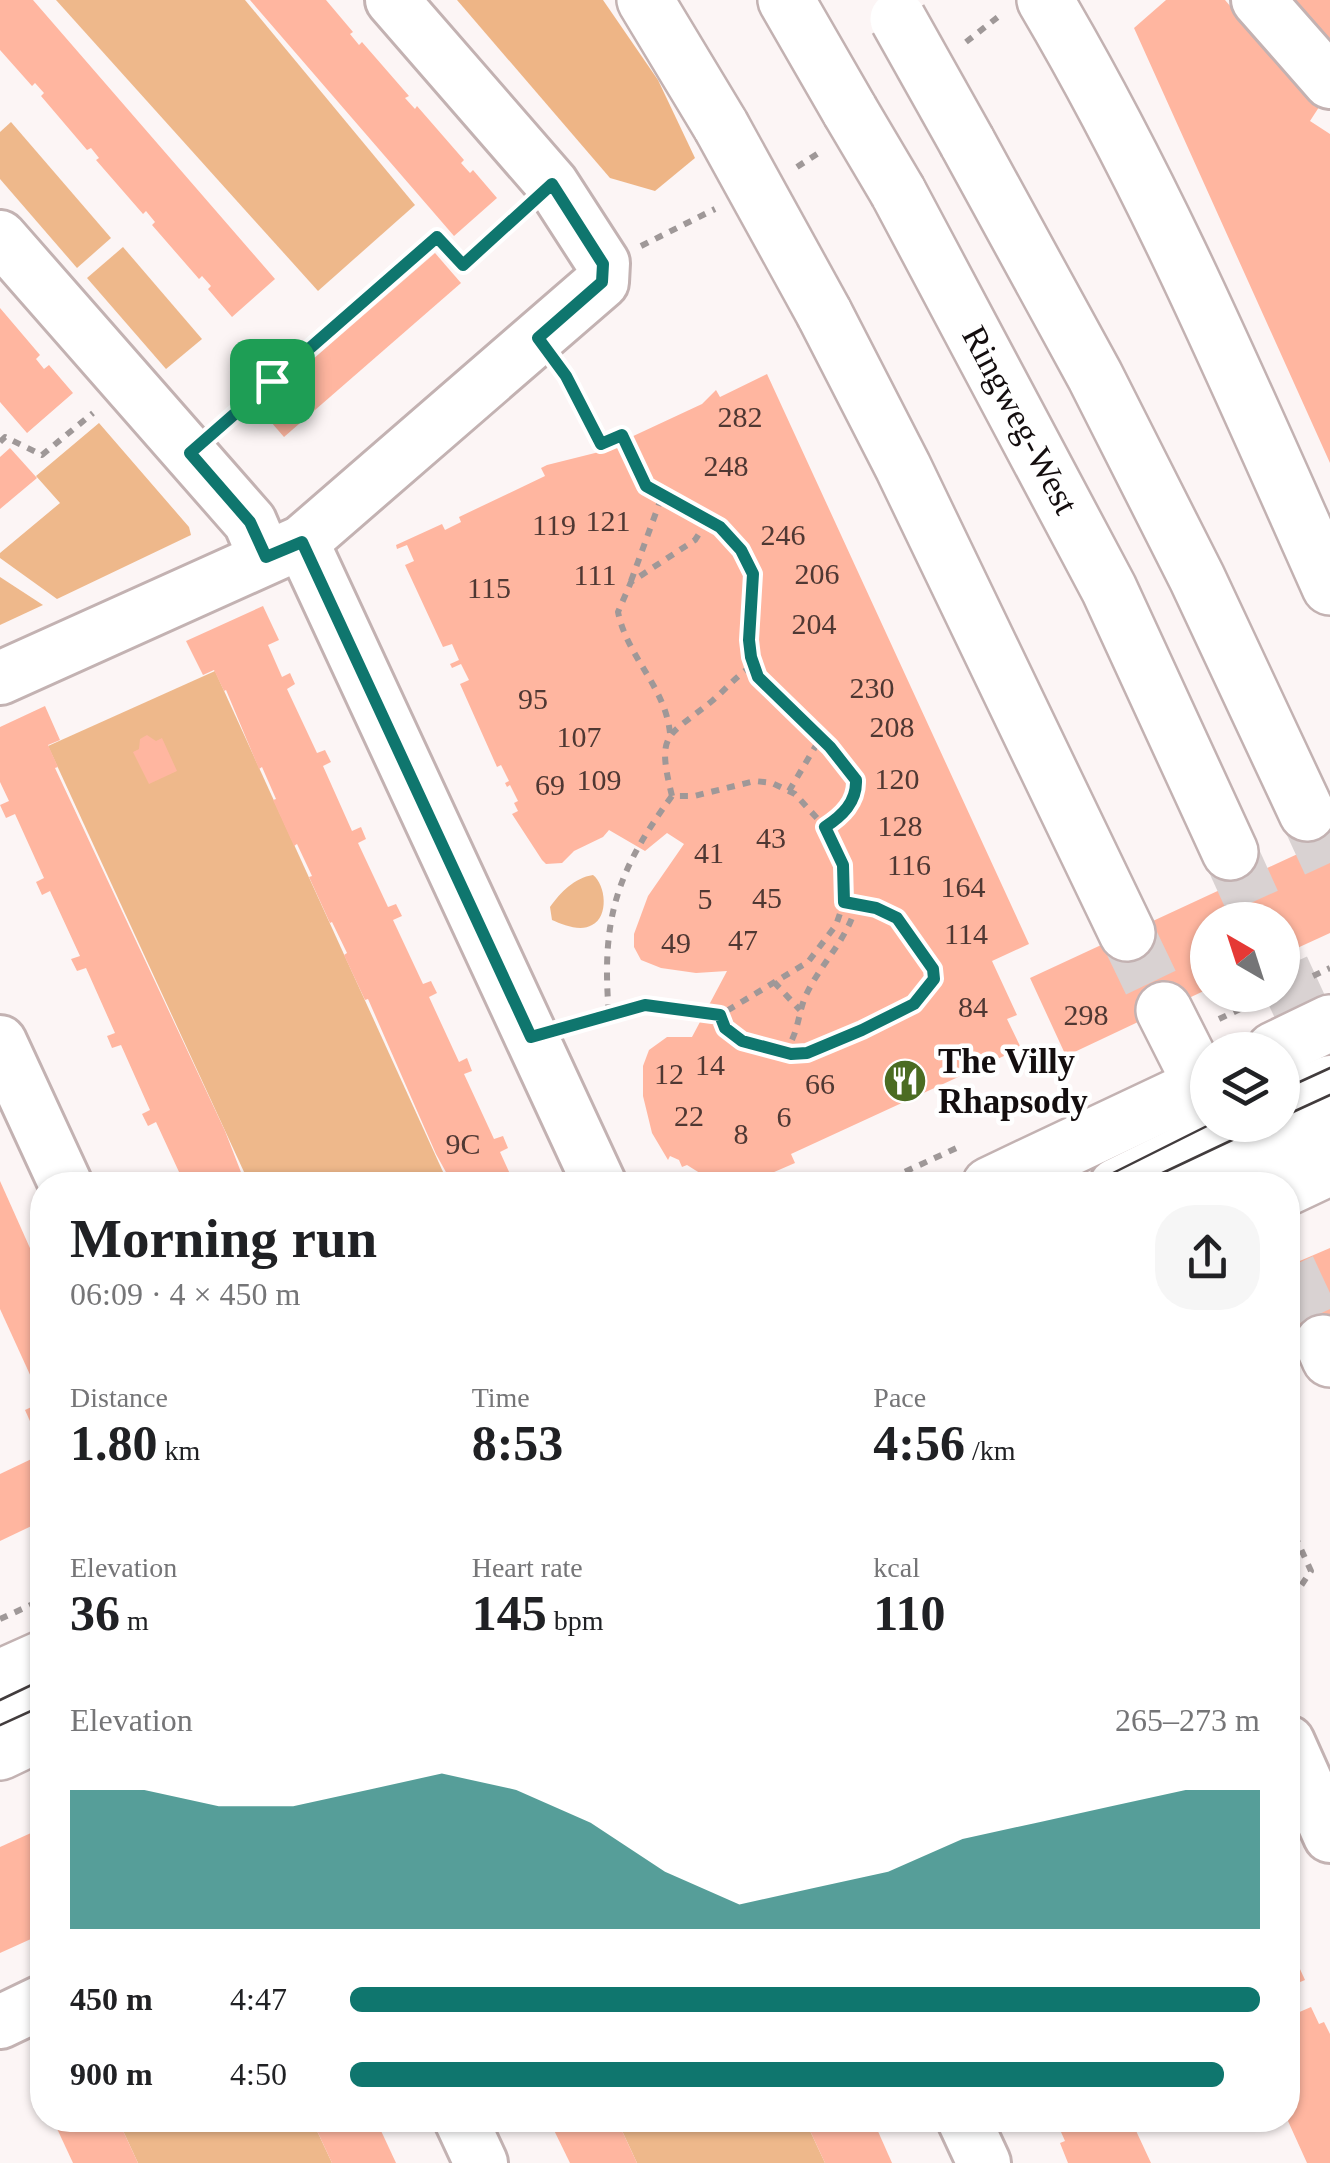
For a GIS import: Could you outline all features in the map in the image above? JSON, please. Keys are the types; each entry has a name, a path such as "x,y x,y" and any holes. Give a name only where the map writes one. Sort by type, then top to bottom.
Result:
{"main road":[{"path":"645,0 721,126 824,313 903,467 1127,933"},
{"name":"Ringweg-West","path":"786,0 898,192 1109,589 1230,852"},
{"path":"1046,0 1100,93 1182,257 1330,587"},
{"path":"892,9 1104,393 1307,813"},
{"path":"1184,1018 1190,1034"},
{"path":"1300,1037 1330,1023"},
{"path":"1300,1131 1330,1128"},
{"path":"1055,1172 1204,1142"},
{"path":"1246,1142 1330,1167"},
{"path":"0,1678 30,1664"},
{"path":"0,1752 30,1738"}],"street":[{"path":"0,678 284,550 602,282 603,264 552,184 392,0"},
{"path":"1258,0 1330,82"},
{"path":"0,238 250,522 284,550 531,1037 594,1172"},
{"path":"0,1042 60,1172"},
{"path":"1300,1096 1330,1082"},
{"path":"1147,1172 1217,1142"},
{"path":"0,1711 30,1697"},
{"path":"1300,1769 1330,1836"},
{"path":"0,2022 30,2008"},
{"path":"466,2132 480,2163"},
{"path":"970,2132 984,2163"}],"path":[{"path":"190,453 437,237 463,265 552,184"},
{"path":"538,338 566,376 601,444 622,435 646,486 708,520 733,540 753,574 749,640 754,665 768,689 821,737 851,772 856,789 848,808 825,827"},
{"path":"0,442 5,437 42,455 129,384"},
{"path":"662,496 618,612 628,646 663,698 670,733 664,767 672,796"},
{"path":"631,582 694,540 708,520"},
{"path":"670,733 754,665"},
{"path":"789,791 821,737"},
{"path":"531,1037 645,1005 720,1015 814,957 836,925 844,902 843,865 825,827 789,791 755,781 694,796 672,796"},
{"path":"608,1015 606,941 614,899 637,844 672,796"},
{"path":"720,1015 725,1028 742,1041 782,1052 807,1053 914,1004 934,979 926,958 890,912 844,902"},
{"path":"782,1052 798,1027 800,1010 816,974 848,931 856,904"},
{"path":"774,982 800,1010"},
{"path":"1184,1018 1207,1012"},
{"path":"1300,1547 1311,1571 1300,1587"},
{"path":"0,1619 30,1605"}],"shaded area":[{"path":"56,0 245,0 415,205 318,291"},
{"path":"457,0 603,0 658,80 695,158 655,191 610,178"},
{"path":"11,122 111,238 77,268 0,179 0,132"},
{"path":"123,247 202,339 166,369 87,278"},
{"path":"99,423 189,527 191,535 57,599 0,558 0,553 60,503 36,476"},
{"path":"0,577 43,605 0,625"},
{"path":"215,671 443,1172 244,1172 48,746"},
{"path":"593,875 601,886 604,901 597,921 577,928 552,920 550,907 559,896 574,882"},
{"path":"124,2132 318,2132 332,2163 138,2163"},
{"path":"623,2132 811,2132 825,2163 637,2163"}],"building":[{"path":"0,0 33,0 275,279 232,317 208,289 211,286 202,276 199,279 152,225 155,222 146,211 143,214 96,160 99,158 91,148 87,150 41,96 44,93 35,83 32,86 0,50"},
{"path":"250,0 326,0 359,45 362,42 409,96 405,98 415,109 417,106 464,160 461,163 470,173 473,170 497,198 454,236"},
{"path":"1166,0 1225,0 1298,85 1321,104 1310,121 1330,134 1330,463 1134,28"},
{"path":"1279,0 1330,0 1330,59"},
{"path":"435,253 461,283 284,437 258,407"},
{"path":"0,308 40,355 36,359 44,369 49,365 73,393 27,433 0,402"},
{"path":"767,374 1029,944 992,961 1017,1015 1007,1019 1021,1048 791,1154 795,1163 774,1172 698,1172 687,1165 682,1167 679,1160 670,1156 668,1160 652,1133 643,1096 643,1066 649,1050 667,1037 692,1037 727,971 696,973 661,968 641,960 634,947 634,934 648,896 684,844 667,833 645,851 609,830 562,863 546,864 542,860 512,814 518,811 514,803 518,801 505,783 509,781 501,765 497,767 460,684 469,680 461,664 452,668 450,664 459,660 452,644 443,647 405,565 414,561 407,545 397,549 396,545 442,524 445,530 461,522 459,517 545,476 541,468 547,465 599,452 702,404 716,390 720,397"},
{"path":"10,448 37,478 0,509 0,457"},
{"path":"263,606 279,640 268,645 282,677 290,673 295,684 287,689 317,753 325,750 331,762 323,766 352,831 361,827 366,839 358,843 388,907 396,904 402,916 393,920 423,984 431,981 437,993 429,997 459,1062 467,1058 472,1071 464,1074 494,1139 503,1136 508,1148 500,1152 509,1172 446,1172 226,690 214,670 203,675 186,641"},
{"path":"45,706 60,740 48,745 58,767 55,768 241,1172 179,1172 156,1122 148,1126 142,1114 150,1110 121,1045 112,1048 107,1036 115,1033 86,968 77,971 71,959 80,956 50,891 42,895 36,882 44,878 15,814 6,818 0,805 9,801 0,782 0,727"},
{"path":"147,735 156,741 162,738 177,771 149,784 133,752"},
{"path":"1330,839 1330,933 1300,947 1300,902 1194,902"},
{"path":"1190,904 1190,997 1066,1056 1030,978"},
{"path":"0,1181 30,1248 30,1375 0,1309"},
{"path":"1330,1248 1330,1341 1300,1355 1300,1261"},
{"path":"30,1460 30,1527 0,1541 0,1474"},
{"path":"30,1833 30,1939 0,1953 0,1847"},
{"path":"1311,2007 1319,2024 1324,2022 1330,2034 1330,2163 1307,2163 1293,2132 1300,2132 1300,2012"},
{"path":"59,2132 124,2132 138,2163 73,2163"},
{"path":"318,2132 382,2132 396,2163 332,2163"},
{"path":"555,2132 623,2132 637,2163 570,2163"},
{"path":"811,2132 878,2132 892,2163 825,2163"},
{"path":"1061,2132 1137,2132 1151,2163 1068,2163 1060,2143 1065,2141"}],"tunnel":[{"path":"1307,813 1330,863"},
{"path":"1230,852 1253,902"},
{"path":"1127,933 1164,1010"},
{"path":"1300,1007 1330,1072"},
{"path":"1300,1294 1323,1343"}],"tram line":[{"path":"1300,1082 1330,1068"},
{"path":"1300,1109 1330,1095"},
{"path":"1115,1172 1190,1134"},
{"path":"1165,1172 1228,1142"},
{"path":"0,1700 30,1686"},
{"path":"0,1725 30,1711"}],"place":[{"name":"The Villy Rhapsody","path":"905,1081"}],"route":[{"path":"552,184 603,264 602,282 538,338 566,376 601,444 622,435 646,486 720,527 741,550 753,574 749,640 758,677 804,719 856,780 855,796 848,808 825,827 843,865 844,902 890,912 897,918 933,969 934,979 924,994 914,1004 879,1022 807,1053 791,1054 742,1041 725,1028 720,1015 645,1005 531,1037 302,542 266,557 250,522 190,453 272,381 437,237 463,265 552,184"}]}
